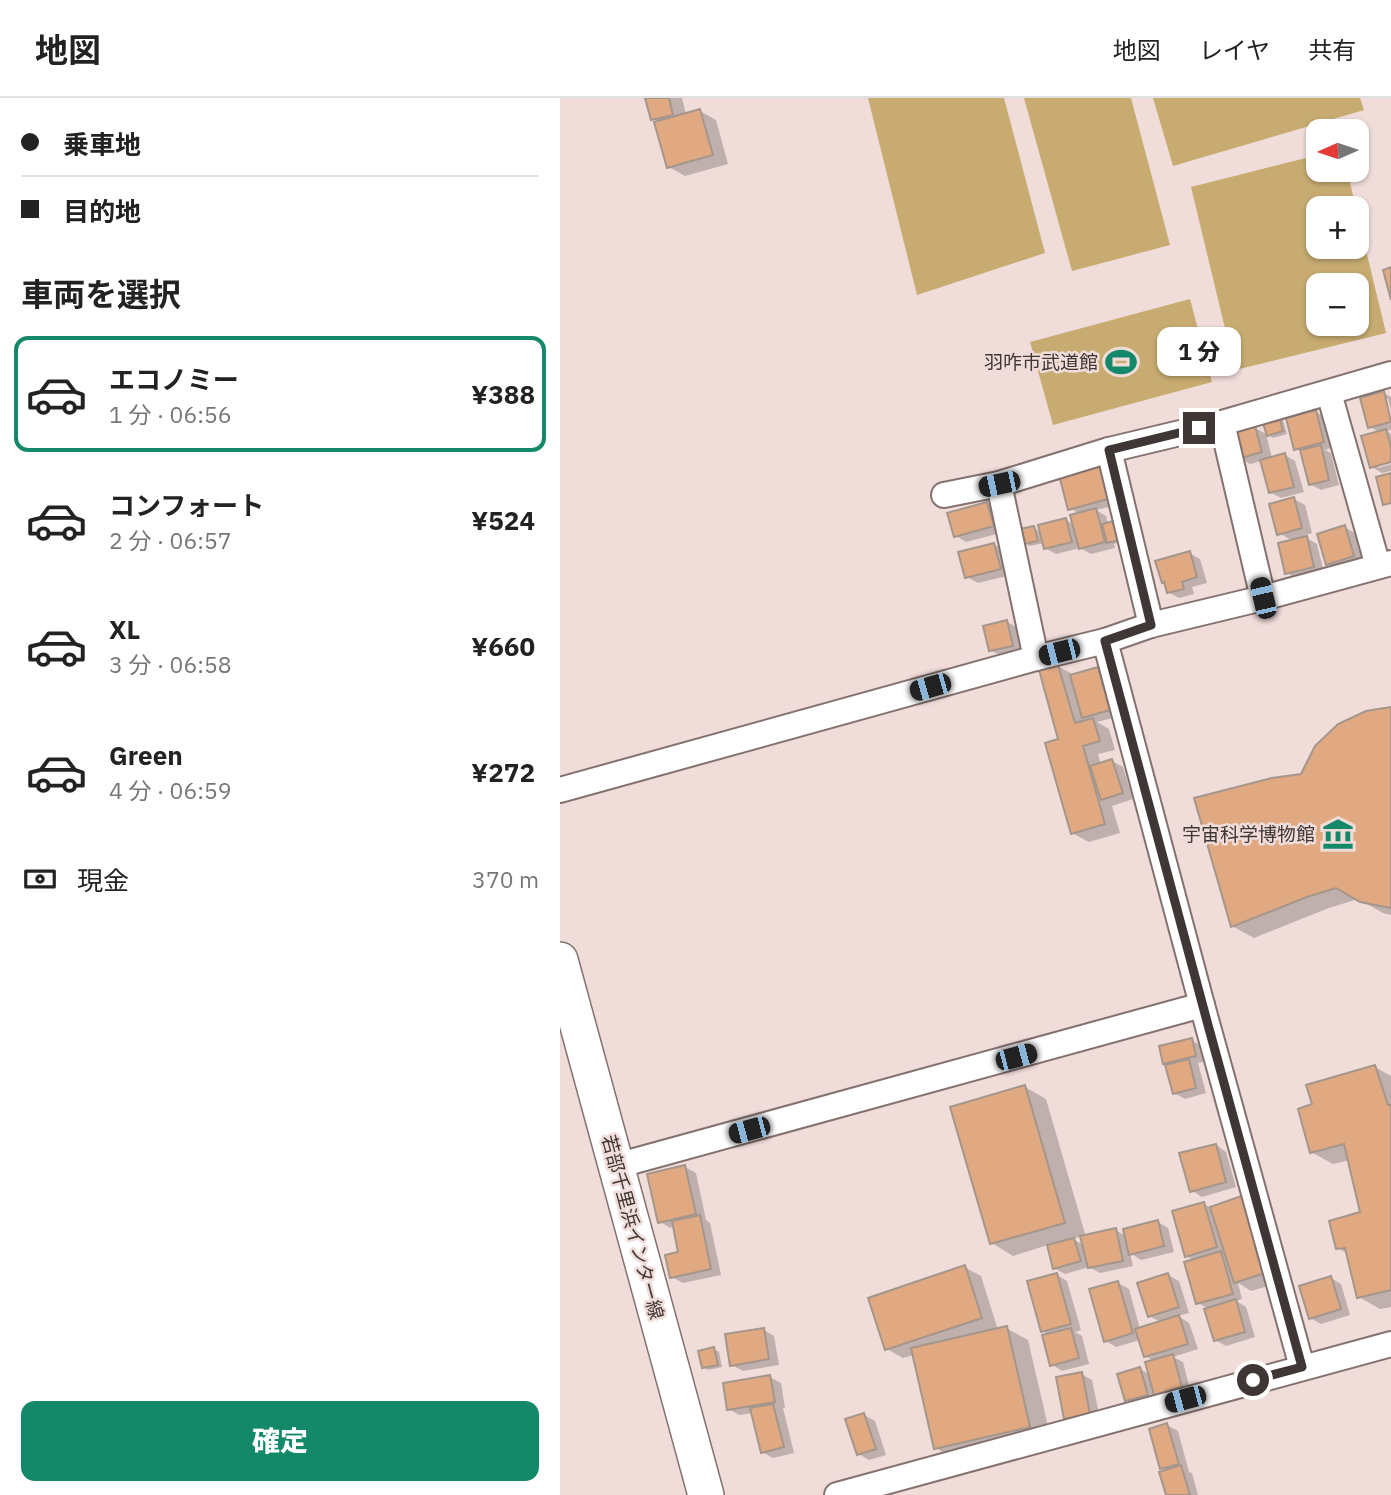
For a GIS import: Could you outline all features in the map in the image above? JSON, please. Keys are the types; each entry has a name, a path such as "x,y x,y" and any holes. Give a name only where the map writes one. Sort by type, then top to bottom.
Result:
{"main road":[{"name":"若部千里浜インター線","path":"560,960 706,1495"}],"street":[{"path":"944,495 999,484 1109,450 1222,423 1391,374"},
{"path":"560,790 1105,641 1151,625 1263,598 1384,564 1329,393"},
{"path":"1222,423 1263,598"},
{"path":"1109,450 1151,625"},
{"path":"999,484 1036,658"},
{"path":"1105,641 1302,1367"},
{"path":"616,1166 1202,1005"},
{"path":"837,1495 1391,1343"}],"shaded area":[{"path":"868,98 1004,98 1045,253 917,295"},
{"path":"1024,98 1131,98 1170,245 1072,271"},
{"path":"1153,98 1360,98 1364,110 1333,119 1306,119 1306,127 1173,166"},
{"path":"1306,158 1306,182 1350,182 1353,196 1306,196 1306,259 1368,259 1386,333 1235,370 1191,187"},
{"name":"羽咋市武道館","path":"1190,299 1212,382 1053,425 1030,342"}],"building":[{"path":"645,98 669,98 673,115 651,120"},
{"path":"700,109 713,155 667,168 654,122"},
{"path":"1391,267 1391,300 1383,270"},
{"path":"1384,391 1391,422 1368,428 1360,398"},
{"path":"1316,410 1324,442 1294,450 1286,418"},
{"path":"1279,415 1283,431 1267,436 1262,420"},
{"path":"1255,426 1262,452 1238,459 1230,433"},
{"path":"1386,429 1391,447 1391,462 1370,468 1361,436"},
{"path":"1321,445 1329,480 1309,485 1300,450"},
{"path":"1285,453 1294,487 1269,493 1260,460"},
{"path":"1099,464 1108,499 1068,510 1059,475"},
{"path":"1391,473 1391,503 1383,505 1376,477"},
{"path":"1294,497 1302,528 1277,535 1269,504"},
{"path":"987,502 994,526 954,537 947,513"},
{"path":"1096,508 1105,542 1079,549 1070,515"},
{"path":"1066,518 1072,542 1044,549 1038,525"},
{"path":"1121,519 1126,538 1107,543 1102,524"},
{"path":"1345,525 1354,556 1326,565 1317,534"},
{"path":"1034,526 1038,541 1024,544 1020,529"},
{"path":"1307,536 1314,567 1285,574 1278,543"},
{"path":"994,543 1001,569 965,578 958,552"},
{"path":"1190,551 1197,577 1182,582 1184,589 1167,593 1155,561"},
{"path":"1007,620 1013,646 989,651 983,626"},
{"path":"1058,665 1075,723 1093,718 1100,741 1083,746 1105,824 1071,834 1045,743 1058,739 1039,670"},
{"path":"1098,667 1110,710 1082,718 1070,675"},
{"path":"1391,707 1391,908 1360,902 1336,888 1231,927 1194,798 1272,778 1301,774 1315,746 1338,724 1366,711"},
{"path":"1112,759 1123,793 1101,800 1090,766"},
{"path":"1192,1038 1196,1056 1163,1064 1159,1046"},
{"path":"1189,1059 1196,1088 1173,1094 1165,1065"},
{"path":"1375,1065 1388,1105 1391,1105 1391,1290 1357,1298 1345,1248 1336,1249 1329,1221 1360,1212 1344,1144 1310,1153 1298,1109 1312,1104 1306,1085"},
{"path":"1025,1085 1065,1223 990,1244 950,1107"},
{"path":"1216,1144 1226,1182 1190,1192 1179,1153"},
{"path":"685,1165 696,1214 658,1223 647,1174"},
{"path":"1244,1195 1268,1272 1234,1283 1210,1207"},
{"path":"1204,1202 1217,1247 1185,1257 1172,1211"},
{"path":"700,1215 711,1269 670,1278 665,1255 678,1252 672,1221"},
{"path":"1158,1220 1164,1246 1129,1255 1123,1229"},
{"path":"1116,1228 1123,1261 1088,1268 1080,1236"},
{"path":"1074,1238 1081,1261 1053,1269 1047,1245"},
{"path":"1221,1251 1233,1294 1196,1304 1184,1262"},
{"path":"965,1265 982,1318 885,1350 868,1298"},
{"path":"1057,1273 1071,1324 1041,1332 1027,1281"},
{"path":"1168,1273 1179,1307 1148,1317 1137,1283"},
{"path":"1331,1276 1341,1309 1309,1319 1299,1286"},
{"path":"1118,1281 1133,1333 1104,1342 1089,1289"},
{"path":"1236,1299 1245,1332 1214,1341 1204,1309"},
{"path":"1179,1315 1188,1344 1144,1357 1135,1329"},
{"path":"1007,1326 1030,1427 934,1449 911,1348"},
{"path":"764,1328 769,1359 730,1366 725,1334"},
{"path":"1071,1328 1079,1358 1050,1366 1042,1335"},
{"path":"714,1347 718,1365 702,1368 698,1351"},
{"path":"1173,1354 1182,1387 1154,1395 1145,1362"},
{"path":"1140,1367 1148,1395 1125,1401 1117,1374"},
{"path":"1082,1372 1090,1414 1064,1419 1056,1377"},
{"path":"770,1375 775,1402 727,1410 723,1383"},
{"path":"773,1404 784,1447 761,1453 750,1408"},
{"path":"864,1413 876,1449 857,1455 845,1419"},
{"path":"1167,1423 1179,1464 1160,1469 1149,1429"},
{"path":"1181,1465 1190,1495 1166,1495 1159,1472"}],"place":[{"name":"羽咋市武道館","path":"1121,362"},
{"name":"宇宙科学博物館","path":"1338,834"}],"route":[{"path":"1199,428 1109,450 1151,625 1105,641 1302,1367 1253,1380"}]}
